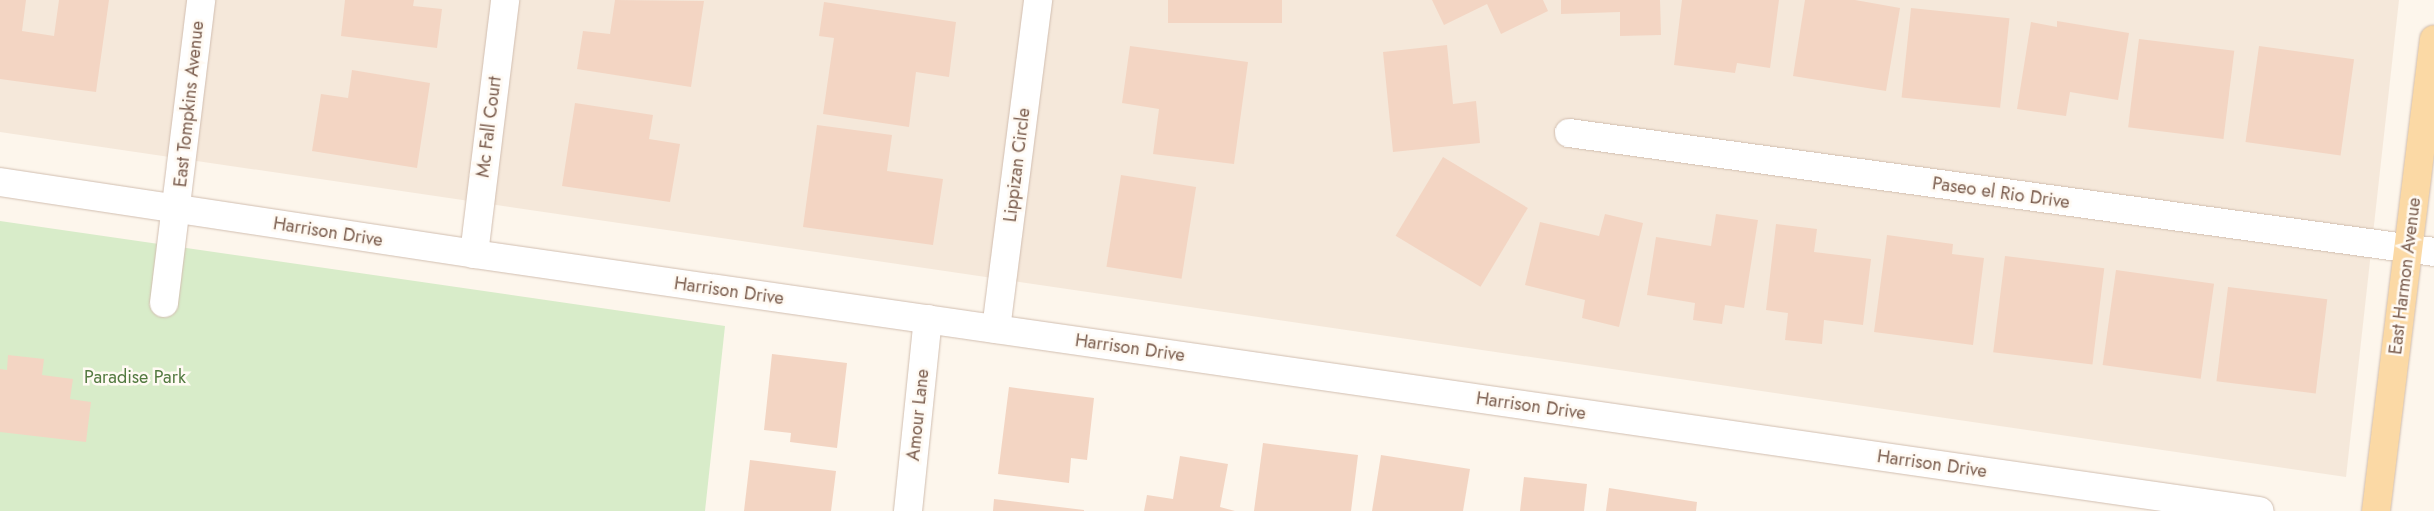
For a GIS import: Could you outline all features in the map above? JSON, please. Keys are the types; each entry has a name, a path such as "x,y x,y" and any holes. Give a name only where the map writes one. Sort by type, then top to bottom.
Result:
{"main road":[{"name":"East Harmon Avenue","path":"2376,511 2421,251 2434,40"}],"street":[{"name":"East Tompkins Avenue","path":"164,303 178,208 201,0"},
{"name":"Mc Fall Court","path":"474,254 505,0"},
{"name":"Lippizan Circle","path":"996,329 1038,0"},
{"name":"Paseo el Rio Drive","path":"1569,133 2421,251"},
{"name":"Harrison Drive","path":"0,182 474,254 2260,511"},
{"name":"Amour Lane","path":"908,511 928,319"}],"shaded area":[{"path":"0,0 2399,0 2346,477 0,132"}],"green space":[{"name":"Paradise Park","path":"0,221 725,326 705,511 0,511"}],"building":[{"path":"0,0 26,0 22,31 54,36 59,0 109,0 96,92 0,79"},
{"path":"345,0 414,0 413,6 442,9 437,48 341,36"},
{"path":"615,0 704,1 691,87 577,69 583,31 610,34"},
{"path":"1168,0 1282,0 1282,23 1168,23"},
{"path":"1432,0 1543,0 1548,11 1501,34 1487,4 1444,25"},
{"path":"1561,0 1660,0 1661,35 1620,36 1620,12 1561,14"},
{"path":"1682,0 1779,0 1770,68 1737,63 1735,73 1674,65"},
{"path":"1805,0 1855,0 1900,8 1886,91 1793,76"},
{"path":"824,2 956,22 949,77 916,72 909,127 823,114 834,38 819,36"},
{"path":"1911,8 2009,18 2000,108 1902,98"},
{"path":"2057,21 2129,33 2118,100 2070,92 2066,116 2017,109 2031,22 2057,27"},
{"path":"2139,39 2234,51 2223,139 2128,127"},
{"path":"1447,45 1453,104 1476,101 1480,143 1393,152 1383,52"},
{"path":"1130,46 1248,62 1234,164 1153,154 1159,109 1122,103"},
{"path":"2259,46 2354,59 2341,155 2246,142"},
{"path":"352,70 430,83 417,168 312,151 321,94 348,98"},
{"path":"575,103 653,115 649,139 680,144 670,202 562,186"},
{"path":"817,125 892,135 887,171 943,179 933,245 803,227"},
{"path":"1443,157 1528,208 1480,287 1396,236"},
{"path":"1121,175 1196,187 1182,279 1106,267"},
{"path":"1605,214 1643,223 1619,327 1582,318 1585,300 1525,285 1540,222 1599,236"},
{"path":"1716,214 1758,220 1744,308 1725,305 1722,324 1693,320 1695,303 1647,295 1656,237 1711,246"},
{"path":"1776,224 1817,229 1814,252 1871,259 1863,325 1824,320 1822,344 1785,340 1788,313 1766,310"},
{"path":"1887,235 1953,244 1952,254 1984,258 1973,345 1874,332"},
{"path":"2005,256 2104,268 2092,364 1993,352"},
{"path":"2116,270 2214,284 2201,379 2103,365"},
{"path":"2228,287 2327,299 2316,393 2216,381"},
{"path":"772,354 847,363 837,448 790,442 791,433 764,430"},
{"path":"8,355 44,359 42,375 73,379 70,399 91,402 86,442 0,432 0,369 7,370"},
{"path":"1009,387 1094,398 1087,460 1071,458 1069,483 998,474"},
{"path":"1263,443 1358,455 1351,511 1254,511"},
{"path":"1381,455 1470,469 1463,511 1372,511"},
{"path":"1180,456 1228,464 1220,507 1235,511 1144,511 1147,495 1173,499"},
{"path":"750,460 836,471 831,511 744,511"},
{"path":"1524,477 1587,484 1584,511 1520,511"},
{"path":"1609,488 1697,502 1696,511 1606,511"},
{"path":"994,499 1084,510 1084,511 993,511"}]}
